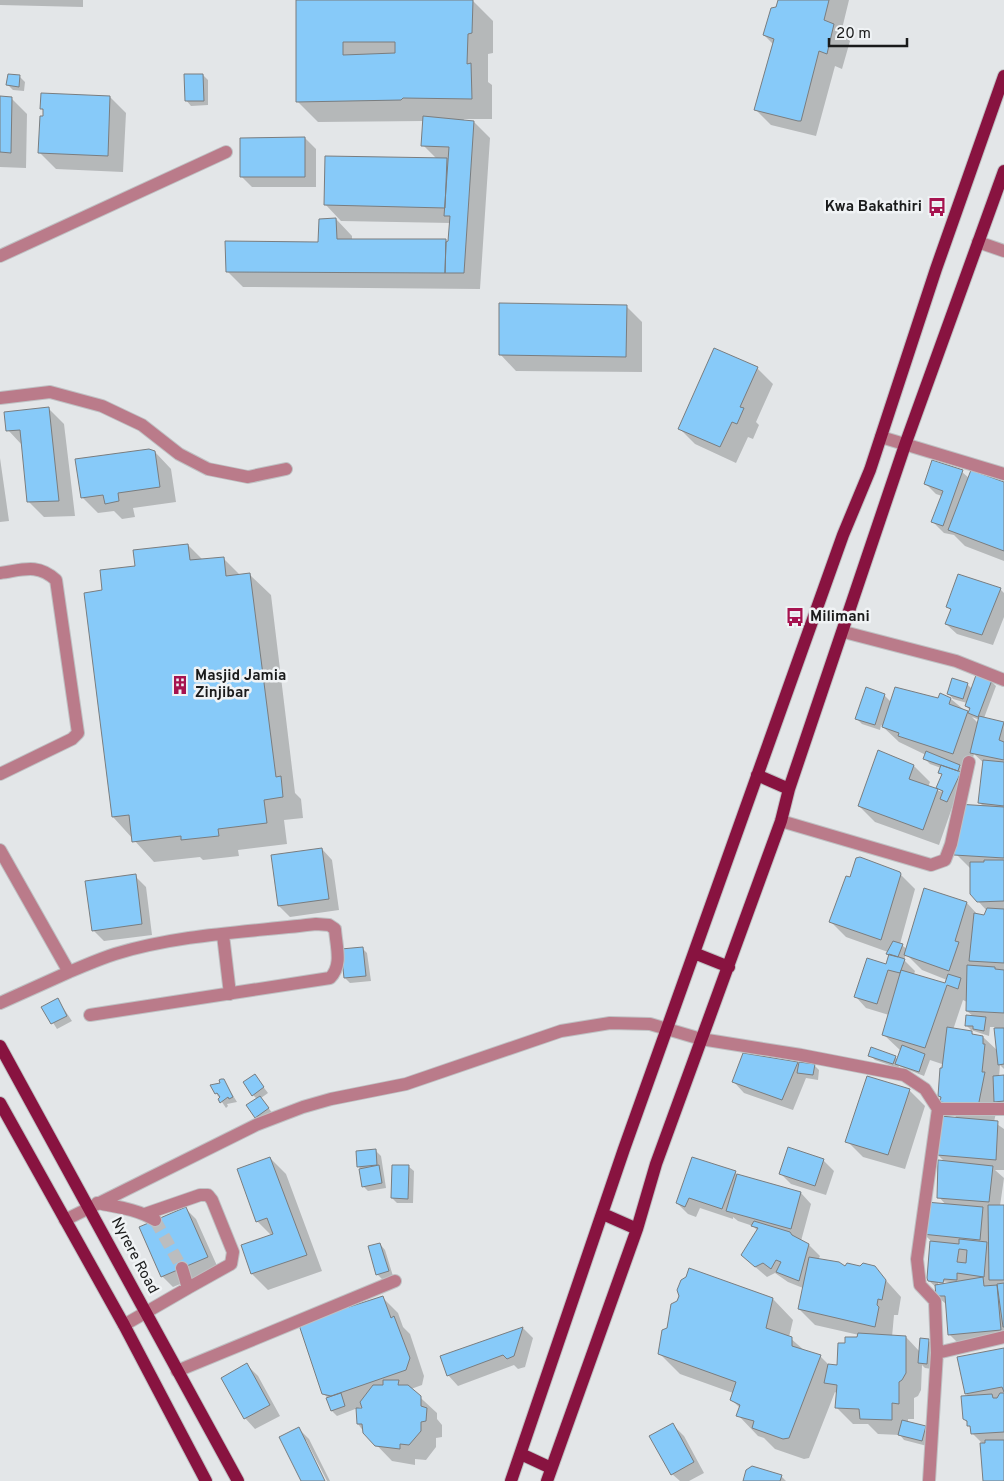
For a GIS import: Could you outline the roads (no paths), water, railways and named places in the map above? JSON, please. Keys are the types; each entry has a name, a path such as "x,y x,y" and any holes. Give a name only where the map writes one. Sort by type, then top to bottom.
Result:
{"main road":[{"path":"511,1481 604,1214 624,1149 843,535 881,437 936,269 1004,76"},
{"path":"547,1481 637,1229 656,1164 781,821 789,789 844,632 905,445 1004,171"},
{"path":"757,775 789,789"},
{"path":"694,953 729,967"},
{"name":"Nyrere Road","path":"0,1046 93,1205 145,1313 238,1481"},
{"path":"0,1103 124,1325 206,1481"},
{"path":"604,1214 637,1229"},
{"path":"521,1454 552,1468"}],"street":[{"path":"0,256 226,152"},
{"path":"978,242 1004,251"},
{"path":"0,398 50,392 102,406 142,425 179,454 208,469 248,477 286,469"},
{"path":"881,437 1004,474"},
{"path":"0,573 34,568 46,572 56,580 78,733 72,739 0,774"},
{"path":"844,632 956,661 1004,680"},
{"path":"781,821 931,865 945,860 951,844 968,762"},
{"path":"0,850 69,972"},
{"path":"0,1003 114,954 148,945 316,924 329,925 335,930 338,964 336,971 330,978 90,1015"},
{"path":"223,935 230,994"},
{"path":"65,1220 256,1125 303,1107 331,1099 406,1084 561,1031 624,1022 668,1028 701,1039 801,1055 904,1075 925,1089 938,1109 917,1259 920,1285 935,1301 937,1353 929,1481"},
{"path":"938,1109 1004,1109"},
{"path":"93,1205 150,1217 200,1194 208,1195 212,1200 233,1252 231,1264 124,1325"},
{"path":"182,1268 188,1288"},
{"path":"177,1370 395,1281"},
{"path":"937,1353 1004,1337"}],"tunnel":[{"path":"155,1220 182,1268"}],"place":[{"name":"Kwa Bakathiri","path":"937,207"},
{"name":"Milimani","path":"795,617"},
{"name":"Masjid Jamia Zinjibar","path":"180,685"}]}
